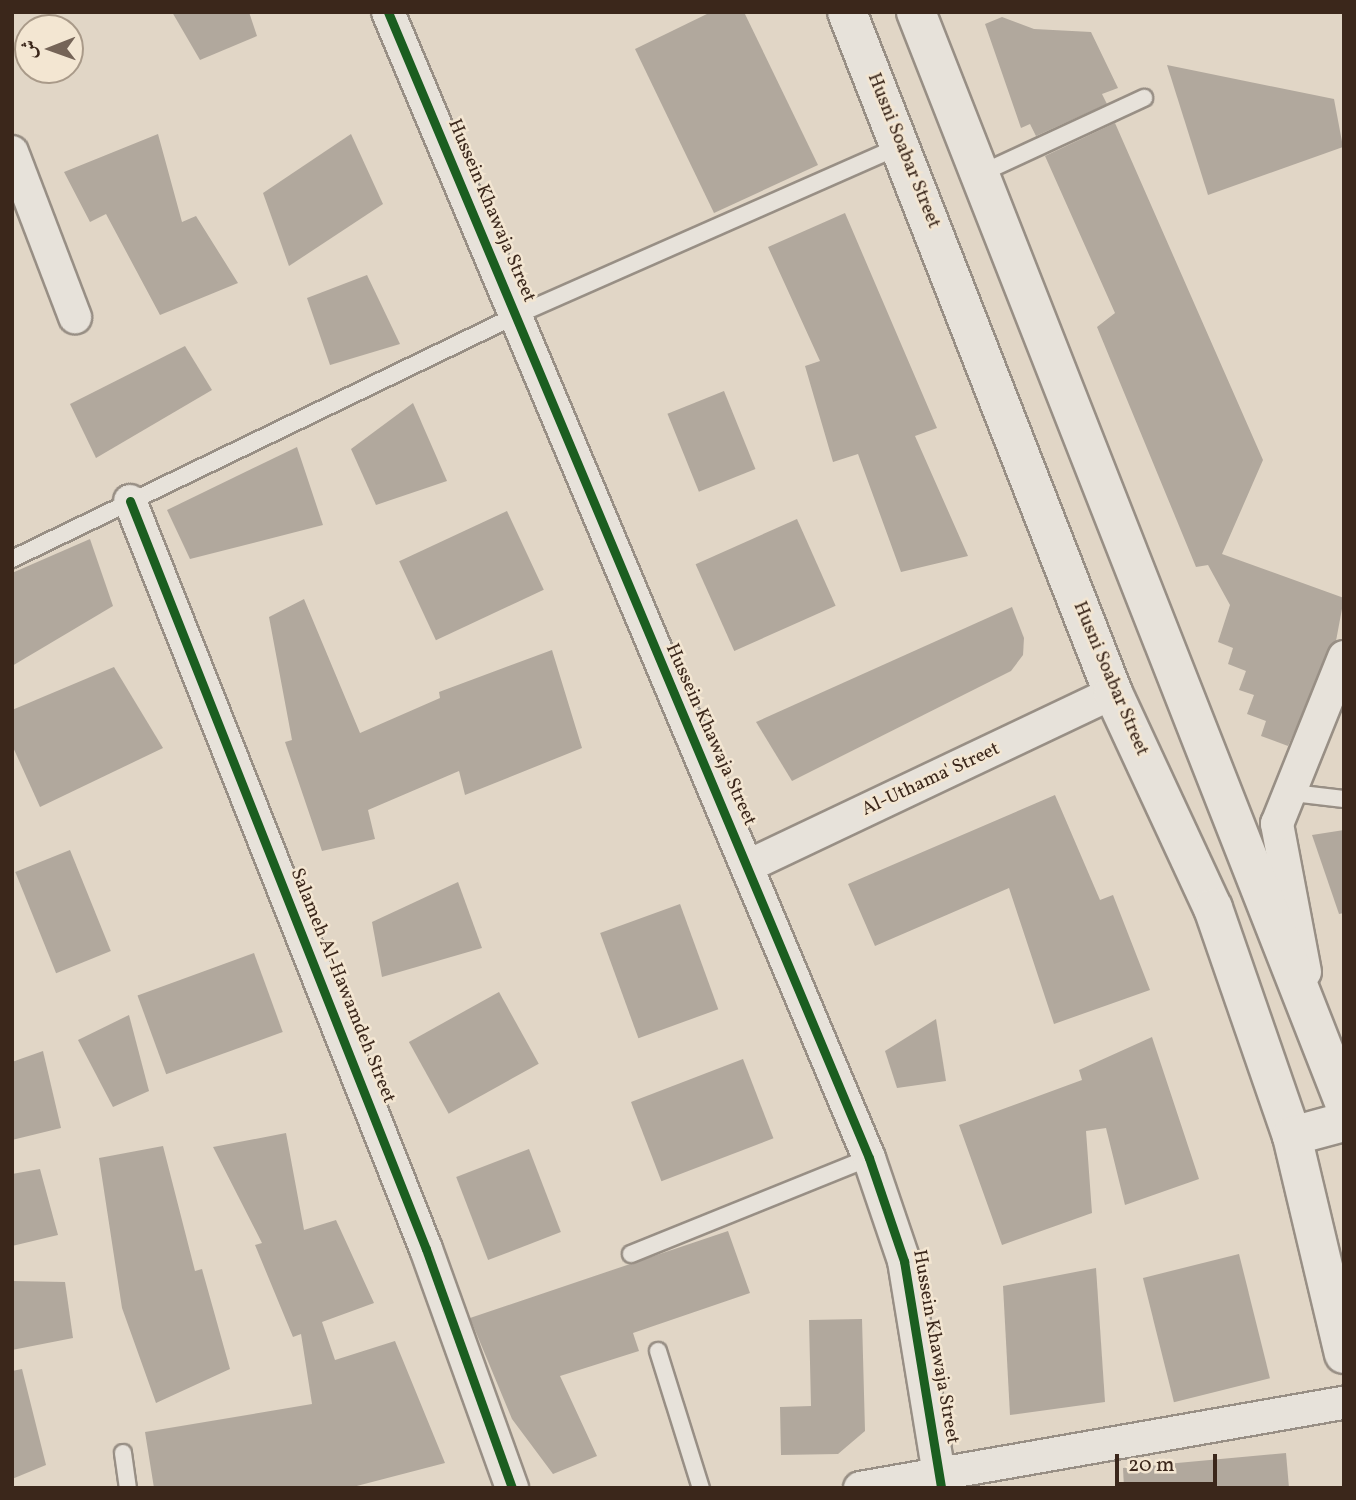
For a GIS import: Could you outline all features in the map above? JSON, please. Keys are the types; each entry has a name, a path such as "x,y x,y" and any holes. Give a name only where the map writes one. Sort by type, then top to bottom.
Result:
{"main road":[{"name":"Husni Soabar Street","path":"847,12 1112,693 1213,908 1279,1092 1292,1136 1344,1354"},
{"path":"916,12 978,175 1341,1084 1279,1092"},
{"path":"1313,1013 1344,1038"},
{"path":"1292,1136 1344,1122"}],"street":[{"name":"Hussein Khawaja Street","path":"388,12 869,1158 904,1261 941,1482"},
{"path":"12,152 75,317"},
{"name":"Salameh Al-Hawamdeh Street","path":"130,501 426,1249 512,1488"},
{"path":"1313,1013 1278,824 1293,793 1344,657"},
{"name":"Al-Uthama' Street","path":"748,866 1112,693"},
{"path":"860,1488 941,1482 1344,1403"}],"lane":[{"path":"978,175 1144,98"},
{"path":"12,559 517,315 901,146"},
{"path":"1293,793 1344,799"},
{"path":"631,1254 869,1158"},
{"path":"658,1351 701,1488"},
{"path":"123,1453 128,1488"}],"building":[{"path":"172,12 249,12 257,36 200,60"},
{"path":"711,12 744,12 818,165 714,213 635,49"},
{"path":"1002,17 1034,29 1091,32 1118,88 1102,94 1107,104 1036,136 1030,124 1021,128 985,24"},
{"path":"1167,65 1334,99 1343,147 1208,195"},
{"path":"1115,123 1263,460 1222,554 1344,598 1336,641 1288,746 1261,736 1266,721 1247,714 1254,695 1239,690 1246,671 1228,664 1233,648 1218,642 1230,605 1208,565 1196,567 1097,327 1115,313 1045,156"},
{"path":"158,134 182,222 196,216 238,283 160,315 106,214 90,222 64,172"},
{"path":"351,134 383,204 289,266 263,193"},
{"path":"845,213 937,428 915,436 968,556 901,572 858,454 833,462 805,366 820,361 768,247"},
{"path":"367,275 400,344 330,365 307,298"},
{"path":"185,346 212,390 96,458 70,404"},
{"path":"724,391 755,469 699,492 667,414"},
{"path":"413,403 447,481 376,505 351,449"},
{"path":"297,447 323,525 190,559 167,510"},
{"path":"507,511 544,590 436,640 399,561"},
{"path":"797,519 836,606 734,651 696,564"},
{"path":"90,539 113,606 12,666 12,573"},
{"path":"304,599 360,733 440,698 439,692 552,650 582,748 465,795 459,771 368,810 375,839 322,851 285,742 292,740 269,617"},
{"path":"1012,607 1024,638 1023,655 1011,671 792,781 756,722"},
{"path":"114,667 163,748 40,807 12,745 12,710"},
{"path":"1055,795 1100,900 1113,895 1150,990 1054,1024 1009,888 875,946 848,884"},
{"path":"1344,830 1344,913 1339,914 1312,835"},
{"path":"70,850 111,951 56,973 15,872"},
{"path":"458,882 482,948 382,977 372,922"},
{"path":"680,904 718,1009 638,1038 600,933"},
{"path":"254,953 283,1032 166,1074 137,995"},
{"path":"499,992 539,1064 449,1114 409,1042"},
{"path":"129,1015 149,1091 113,1107 78,1040"},
{"path":"936,1019 946,1081 897,1088 885,1051"},
{"path":"1152,1037 1199,1179 1125,1205 1106,1128 1086,1131 1092,1213 1002,1245 959,1125 1082,1080 1079,1070"},
{"path":"43,1051 61,1128 12,1140 12,1062"},
{"path":"743,1059 773,1138 661,1181 631,1102"},
{"path":"286,1133 304,1230 336,1220 374,1303 322,1322 335,1360 395,1341 445,1463 349,1488 154,1488 145,1432 312,1404 301,1334 293,1337 255,1245 262,1243 213,1147"},
{"path":"163,1146 195,1271 202,1269 230,1369 156,1403 122,1308 99,1158"},
{"path":"529,1149 561,1232 488,1260 456,1177"},
{"path":"40,1169 58,1235 12,1246 12,1174"},
{"path":"728,1231 750,1293 633,1333 639,1351 560,1376 597,1456 553,1474 512,1419 470,1318"},
{"path":"1239,1254 1270,1378 1174,1402 1143,1278"},
{"path":"1096,1268 1105,1402 1010,1415 1003,1286"},
{"path":"12,1281 65,1282 73,1338 12,1350"},
{"path":"862,1319 865,1431 838,1454 781,1455 780,1407 811,1406 809,1320"},
{"path":"22,1369 46,1465 12,1479 12,1371"},
{"path":"1286,1453 1289,1488 1124,1488 1123,1468"}],"cycle path":[{"path":"388,12 869,1158 904,1261 941,1488"},
{"path":"130,501 426,1249 512,1488"}]}
